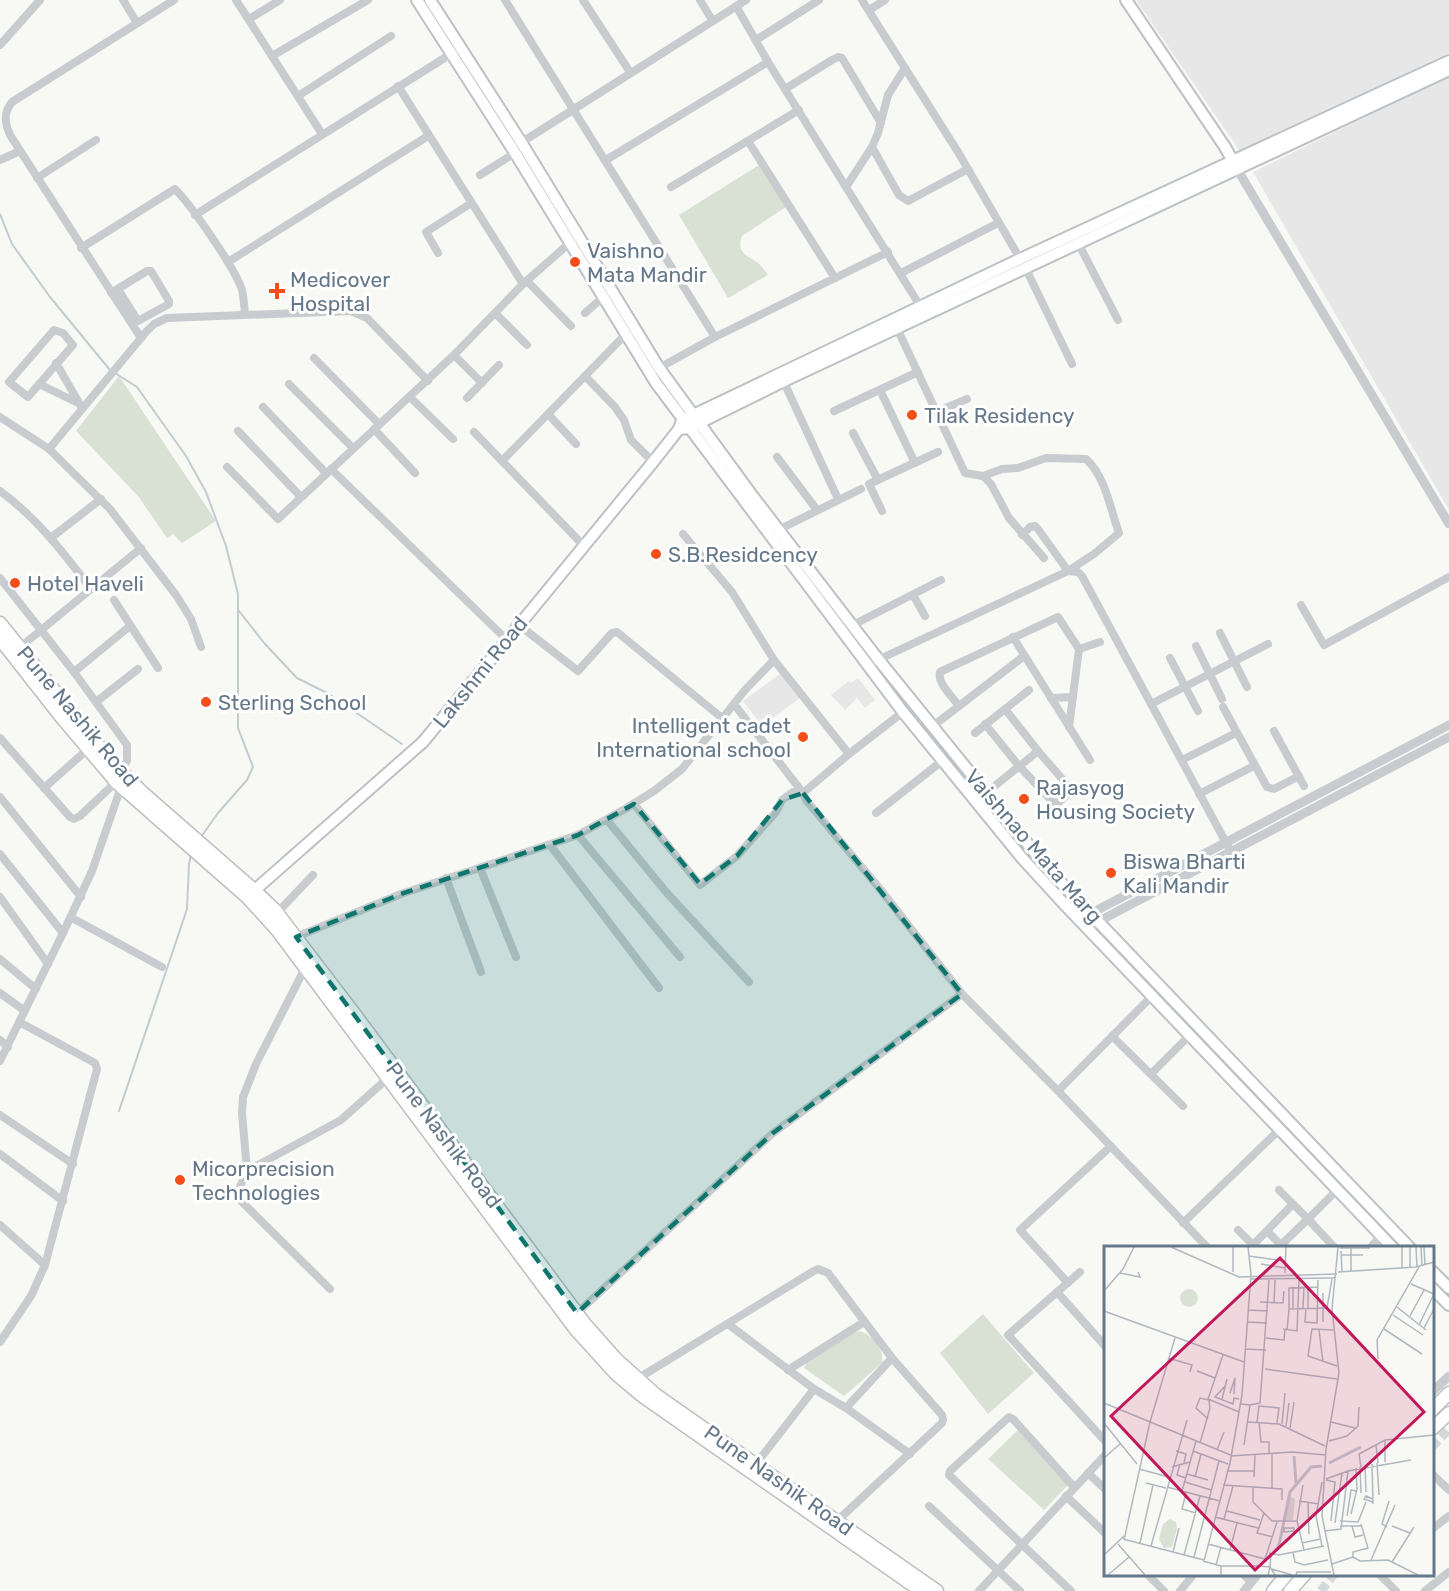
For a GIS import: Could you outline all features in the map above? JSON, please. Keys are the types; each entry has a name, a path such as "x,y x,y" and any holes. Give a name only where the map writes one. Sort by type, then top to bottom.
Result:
{"main road":[{"path":"417,0 456,51"},
{"path":"430,0 456,51 516,148 602,298 656,383 688,423"},
{"path":"1126,0 1235,165"},
{"path":"924,311 1020,259 1076,239 1449,61"},
{"path":"1235,165 1449,70"},
{"path":"516,148 579,236 659,368 688,423"},
{"path":"688,423 924,311 1026,269 1076,239"},
{"name":"Lakshmi Road","path":"251,894 423,742 653,462 688,423"},
{"name":"Vaishnao Mata Marg","path":"688,423 780,529 878,659 1048,869 1408,1246"},
{"name":"Vaishnao Mata Marg","path":"688,423 903,712 1022,858 1391,1246"},
{"name":"Pune Nashik Road","path":"0,624 16,650 88,749 119,780 143,793 251,894 277,913 577,1313 616,1359 637,1379 672,1406 937,1591"},
{"name":"Pune Nashik Road","path":"0,639 16,650 57,696 119,780"},
{"name":"Pune Nashik Road","path":"251,894 576,1330 616,1374 682,1425 921,1591"},
{"path":"1379,1234 1386,1222"},
{"path":"1434,1273 1449,1288"},
{"path":"1434,1290 1449,1305"},
{"path":"1434,1408 1449,1393"},
{"path":"1434,1427 1449,1413"},
{"path":"1273,1591 1286,1576"},
{"path":"1290,1591 1304,1576"}],"street":[{"path":"1,41 40,0"},
{"path":"123,0 137,23"},
{"path":"114,291 147,271 151,272 170,301 169,304 138,321 114,291 81,248 20,151 6,125 6,108 12,102 174,0"},
{"path":"236,0 322,134"},
{"path":"249,19 280,0"},
{"path":"273,56 368,0"},
{"path":"505,0 715,337"},
{"path":"583,0 630,72"},
{"path":"700,0 712,20"},
{"path":"480,175 574,108 746,0"},
{"path":"756,40 819,0"},
{"path":"862,0 968,169 1026,269 1072,364"},
{"path":"869,10 885,0"},
{"path":"736,6 768,62 924,311"},
{"path":"298,96 391,36"},
{"path":"195,215 456,51"},
{"path":"786,90 832,60 842,58 881,123"},
{"path":"606,160 768,62"},
{"path":"846,187 872,147 888,95 905,68"},
{"path":"398,86 470,204 525,283 571,326"},
{"path":"671,187 799,110"},
{"path":"228,262 428,136"},
{"path":"37,178 96,140"},
{"path":"748,141 835,278"},
{"path":"872,147 899,195 908,201 968,169"},
{"path":"1,159 20,151"},
{"path":"1235,165 1449,524"},
{"path":"81,248 172,190 177,190 228,262 242,290 245,314"},
{"path":"438,253 426,232 470,204"},
{"path":"901,273 998,223"},
{"path":"227,466 278,519 376,426 428,381 525,283 579,236"},
{"path":"1076,239 1118,320"},
{"path":"659,368 715,337 888,252"},
{"path":"114,291 141,338"},
{"path":"585,313 602,298"},
{"path":"49,449 81,406 141,338 154,324 167,318 338,310 358,313 367,318 428,381"},
{"path":"495,313 527,345"},
{"path":"867,665 1068,571 1094,554 1119,533 1106,491 1094,466 1086,459 1046,458 1018,468 1002,469 983,476 965,473 896,324"},
{"path":"54,330 63,333 73,345 56,363 28,397 9,382 54,330"},
{"path":"502,461 625,335"},
{"path":"454,355 482,383"},
{"path":"314,358 415,473"},
{"path":"56,363 81,406"},
{"path":"467,398 499,365"},
{"path":"834,411 918,372"},
{"path":"585,376 615,407 624,420 631,440 653,462"},
{"path":"782,377 838,499"},
{"path":"39,384 81,406"},
{"path":"289,384 353,448"},
{"path":"880,390 915,463"},
{"path":"410,397 453,439"},
{"path":"936,412 967,399"},
{"path":"262,407 507,640"},
{"path":"548,414 576,444"},
{"path":"0,417 49,449 101,500 141,548 186,610 201,647"},
{"path":"238,431 301,497"},
{"path":"474,432 584,546"},
{"path":"854,433 878,480"},
{"path":"882,511 869,484 938,452"},
{"path":"777,458 816,510"},
{"path":"983,476 991,484 1001,506 1022,535 1044,558"},
{"path":"780,529 861,489"},
{"path":"0,491 33,517 52,537 91,589"},
{"path":"52,537 101,500"},
{"path":"1022,535 1030,527 1035,526 1068,571 1078,572 1083,576 1231,852"},
{"path":"683,534 732,592 774,660 849,754"},
{"path":"16,650 141,548"},
{"path":"1301,605 1324,645 1449,577"},
{"path":"0,579 74,672 127,745 127,761 81,897 21,1023 0,1061"},
{"path":"853,625 941,580"},
{"path":"913,595 925,616"},
{"path":"114,600 158,668"},
{"path":"960,706 940,681 938,676 940,672 1058,617 1078,649 1069,726"},
{"path":"519,625 578,671 612,633 617,632 722,718"},
{"path":"74,672 130,626"},
{"path":"1220,633 1247,687"},
{"path":"1013,637 1090,760"},
{"path":"1078,649 1100,642"},
{"path":"1151,704 1268,644"},
{"path":"1196,646 1211,674 1236,733 1267,787 1270,789 1299,776"},
{"path":"933,726 1024,656"},
{"path":"1170,658 1198,711"},
{"path":"296,937 366,907 446,878 579,835 607,820 661,786 682,769 722,718 774,660"},
{"path":"96,702 138,669"},
{"path":"975,733 1029,690"},
{"path":"1051,698 1073,697"},
{"path":"734,704 803,793 813,810 962,994 1206,1246"},
{"path":"986,724 1019,766 1055,804 1058,803 1071,791 1005,709"},
{"path":"634,804 700,885 737,856 776,812 782,800 793,792 803,793 903,712"},
{"path":"1095,918 1226,843 1449,725"},
{"path":"1274,731 1304,786"},
{"path":"1182,760 1236,733"},
{"path":"1083,924 1231,852 1449,737"},
{"path":"0,738 74,819 119,780"},
{"path":"44,788 88,749"},
{"path":"986,793 1038,751"},
{"path":"876,813 942,761"},
{"path":"1199,794 1254,766"},
{"path":"0,797 81,897"},
{"path":"607,820 667,893 749,982"},
{"path":"579,835 680,957"},
{"path":"549,845 659,988"},
{"path":"0,854 63,933"},
{"path":"480,868 516,957"},
{"path":"277,913 313,875"},
{"path":"446,878 482,972"},
{"path":"0,897 48,964"},
{"path":"72,918 162,967"},
{"path":"0,959 36,989"},
{"path":"305,968 256,1064 243,1097 242,1113 247,1171 238,1196 330,1289"},
{"path":"0,993 25,1011"},
{"path":"577,1313 773,1132 962,994"},
{"path":"1058,1091 1153,995"},
{"path":"0,1342 31,1296 45,1265 97,1065 21,1023"},
{"path":"1150,1074 1190,1035"},
{"path":"1112,1036 1183,1106"},
{"path":"0,1040 8,1047"},
{"path":"247,1171 341,1120 388,1078"},
{"path":"0,1115 73,1164"},
{"path":"1183,1223 1279,1130"},
{"path":"1068,1283 1020,1230 1111,1146"},
{"path":"0,1154 63,1201"},
{"path":"1279,1190 1334,1246"},
{"path":"1267,1231 1281,1245 1337,1190"},
{"path":"1238,1230 1255,1246 1293,1204"},
{"path":"0,1225 45,1265"},
{"path":"1371,1246 1379,1234"},
{"path":"637,1379 818,1269 828,1273 892,1358 943,1419 942,1423 910,1454 838,1520"},
{"path":"1080,1272 1008,1335 1104,1440"},
{"path":"1057,1292 1104,1345"},
{"path":"788,1370 864,1322"},
{"path":"728,1324 814,1389 846,1408 910,1454"},
{"path":"846,1408 892,1358"},
{"path":"1434,1390 1449,1376"},
{"path":"756,1464 814,1389"},
{"path":"1071,1591 952,1479 950,1471 1009,1417 1074,1487"},
{"path":"980,1591 1104,1456"},
{"path":"1088,1473 1104,1488"},
{"path":"1434,1476 1449,1490"},
{"path":"1066,1496 1104,1532"},
{"path":"928,1506 1020,1591"},
{"path":"1434,1527 1449,1516"},
{"path":"1425,1591 1449,1572"},
{"path":"1148,1576 1164,1591"},
{"path":"1180,1591 1192,1576"},
{"path":"1380,1576 1396,1591"},
{"path":"1244,1591 1255,1578"}],"highlighted area":[{"path":"803,793 962,994 773,1133 577,1313 296,937 401,894 578,835 634,804 700,884 737,856 782,800"}],"shaded area":[{"path":"1136,0 1449,0 1449,53 1242,154"},
{"path":"1449,76 1449,510 1253,172"},
{"path":"759,165 786,207 742,236 740,246 742,250 768,275 728,298 679,215"},
{"path":"119,376 216,521 182,543 173,534 167,538 138,496 76,431"},
{"path":"780,674 800,698 762,726 743,701"},
{"path":"858,678 875,700 865,708 857,698 845,710 831,695 849,681 851,683"},
{"path":"983,1314 1034,1373 988,1414 940,1353"},
{"path":"859,1331 864,1332 876,1343 881,1353 882,1363 844,1396 804,1368 807,1361"},
{"path":"1018,1430 1068,1485 1044,1510 988,1459"}],"waterway":[{"path":"0,214 12,244 50,297 110,370"},
{"path":"115,373 137,387 186,456 206,492 226,546 238,594 238,728 253,767 247,780 218,813 201,837"},
{"path":"239,611 265,644 297,678 329,694 402,744"},
{"path":"119,1111 187,909 191,855"}],"tunnel":[{"path":"1434,1445 1449,1429"},
{"path":"1321,1591 1332,1576"}],"place":[{"name":"Vaishno Mata Mandir","path":"575,262"},
{"name":"Medicover Hospital","path":"277,291"},
{"name":"Tilak Residency","path":"912,415"},
{"name":"S.B.Residcency","path":"656,554"},
{"name":"Hotel Haveli","path":"15,583"},
{"name":"Sterling School","path":"206,702"},
{"name":"Intelligent cadet International school","path":"803,737"},
{"name":"Rajasyog Housing Society","path":"1024,799"},
{"name":"Biswa Bharti Kali Mandir","path":"1111,873"},
{"name":"Micorprecision Technologies","path":"180,1180"}]}
